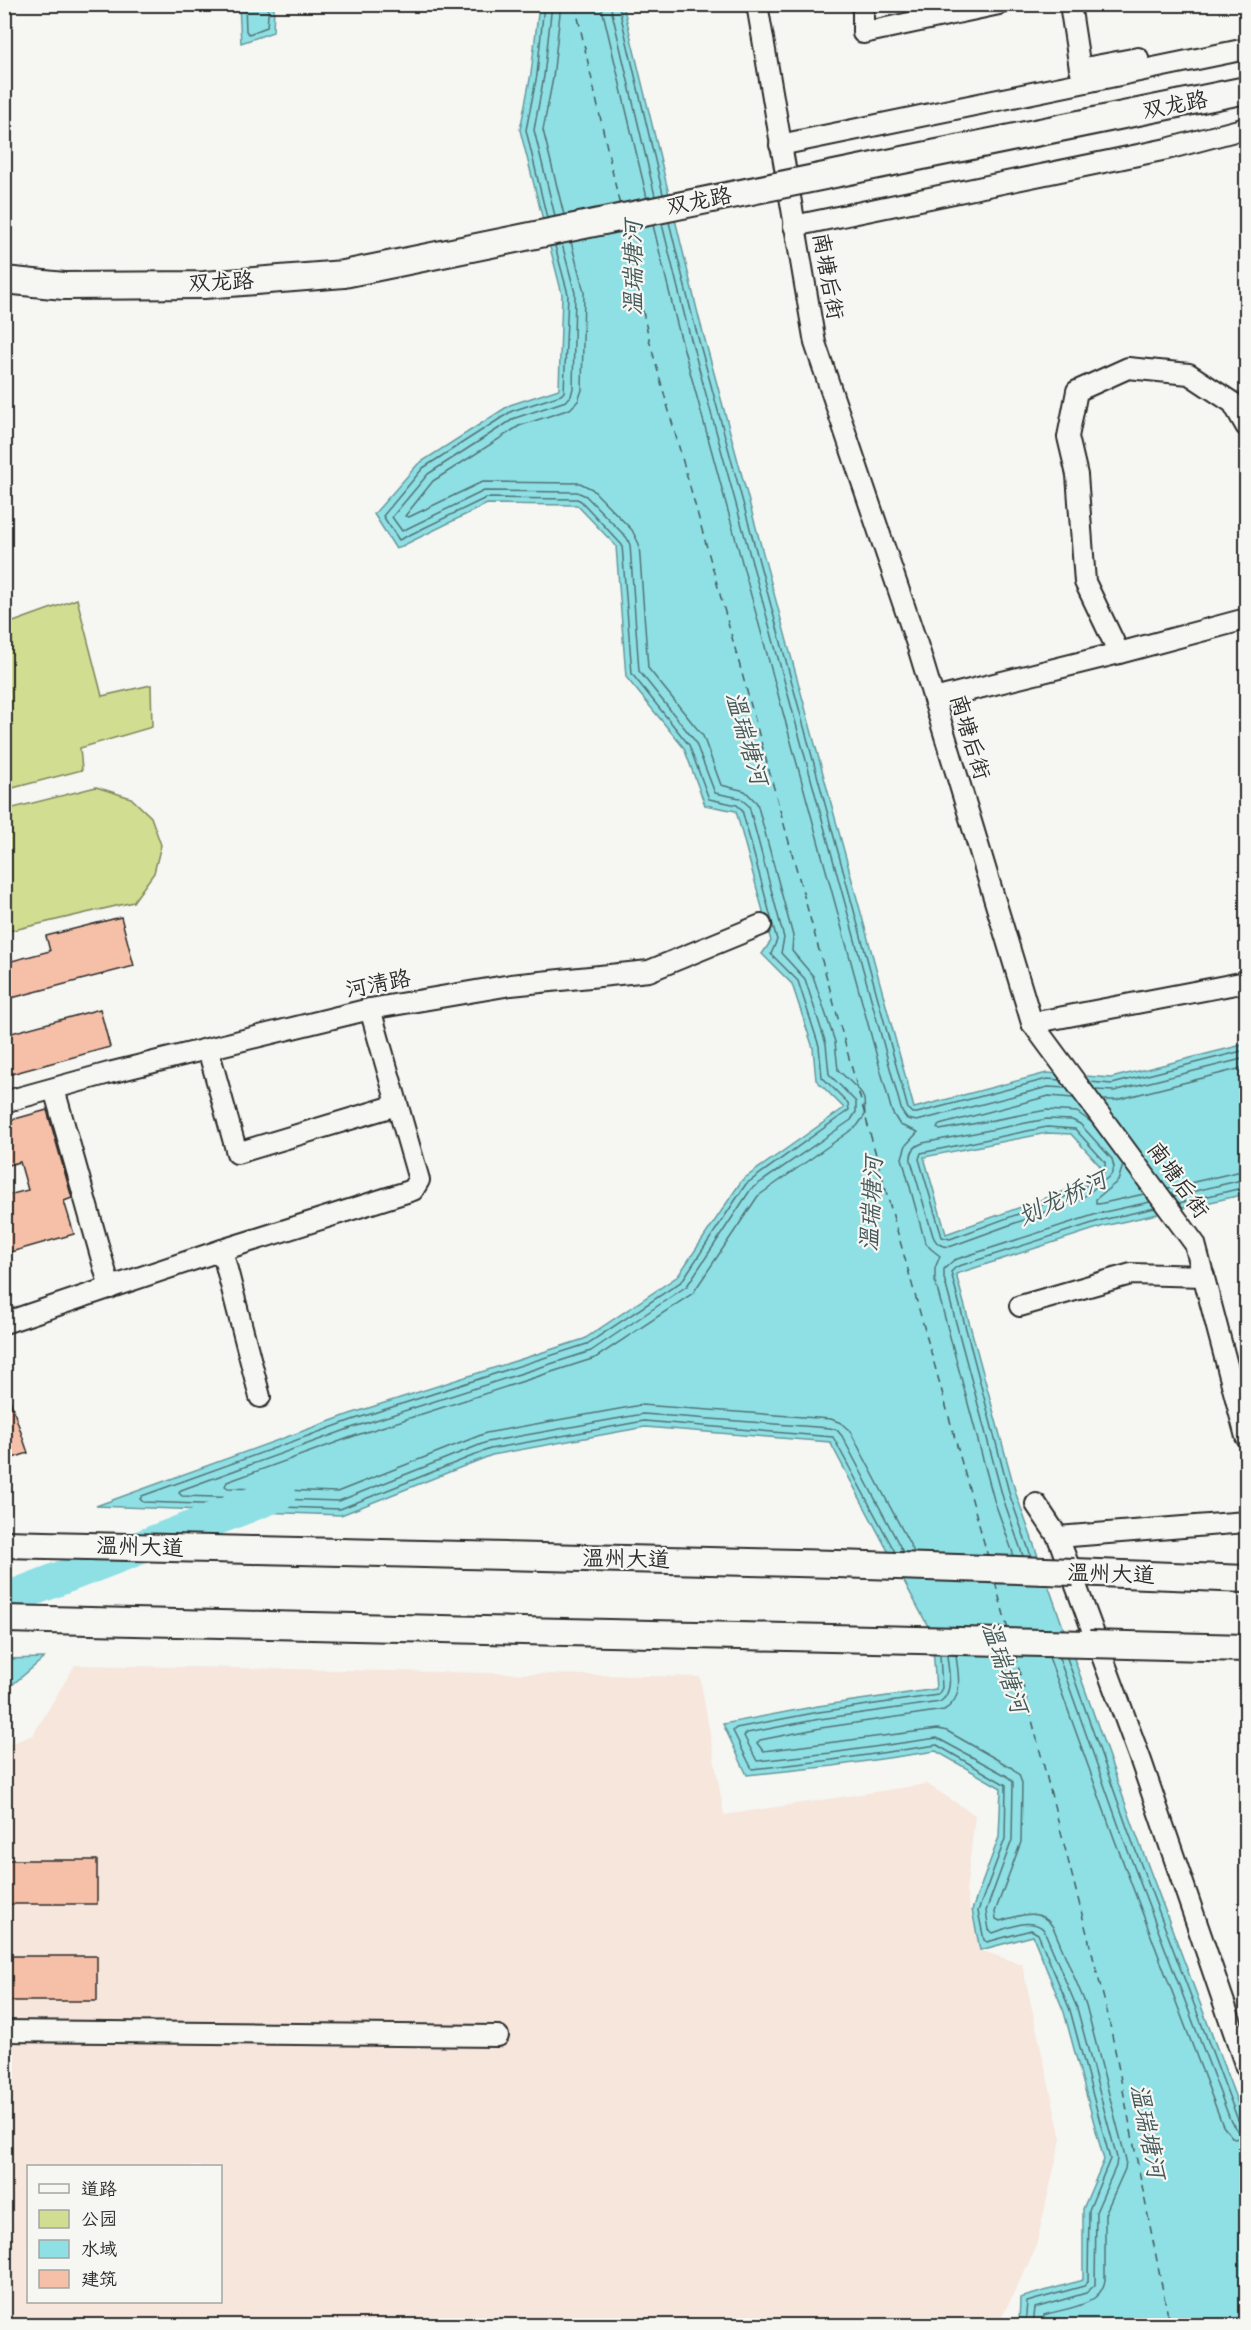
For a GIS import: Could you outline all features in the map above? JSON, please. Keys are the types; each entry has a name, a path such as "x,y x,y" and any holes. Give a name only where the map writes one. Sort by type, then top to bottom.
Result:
{"main road":[{"name":"双龙路","path":"4,280 64,286 204,285 344,274 1246,90"},
{"name":"温州大道","path":"4,1544 837,1564 1246,1580"},
{"path":"4,1619 1246,1648"}],"street":[{"name":"南塘后街","path":"757,4 815,343 934,699 1032,1023 1195,1244 1246,1437"},
{"path":"862,4 862,33 999,4"},
{"path":"1070,4 1080,69 1246,37"},
{"path":"780,145 1246,49"},
{"path":"794,226 1167,149 1246,128"},
{"path":"1119,653 1085,582 1077,475 1068,437 1077,391 1128,368 1190,374 1233,403 1246,426"},
{"path":"934,699 1246,619"},
{"name":"河清路","path":"4,1102 370,1009 511,985 649,971 760,926"},
{"path":"1032,1023 1246,981"},
{"path":"4,1323 222,1250 413,1190 418,1180 370,1009"},
{"path":"208,1049 237,1153 397,1105"},
{"path":"54,1089 110,1288"},
{"path":"222,1250 260,1397"},
{"path":"1020,1306 1131,1274 1204,1276"},
{"path":"1035,1504 1058,1537 1141,1761 1246,2067"},
{"path":"1058,1537 1246,1522"},
{"path":"4,2031 498,2036"}],"shaded area":[{"path":"75,1665 700,1677 724,1815 927,1784 975,1815 966,1892 979,1950 1022,1964 1061,2139 1035,2250 998,2325 5,2326 5,1746 33,1735"}],"green space":[{"path":"77,599 102,696 151,685 152,727 80,748 82,770 5,790 5,625"},
{"path":"96,787 131,798 151,817 161,845 154,873 133,902 5,932 5,810"}],"water":[{"path":"239,5 274,5 273,32 241,43"},
{"path":"539,5 623,5 699,318 914,1108 1047,1073 1111,1078 1246,1044 1246,1192 1104,1226 956,1274 1016,1494 1135,1831 1246,2125 1246,2325 1019,2325 1020,2298 1083,2280 1083,2209 1104,2160 1064,2012 1033,1936 980,1950 972,1910 999,1837 1001,1788 936,1751 833,1766 747,1775 723,1724 818,1706 936,1689 932,1634 830,1442 645,1427 492,1455 341,1515 96,1506 350,1414 584,1339 678,1276 742,1180 844,1108 816,1080 813,1048 792,984 762,954 771,941 736,811 705,805 684,748 626,677 616,546 577,505 487,504 396,549 374,514 418,464 510,405 559,389 562,294 520,130 531,74","holes":["1047,1133 1071,1134 1101,1167 1076,1187 946,1234 924,1157"]},
{"path":"44,1658 6,1690 5,1700 5,1659"}],"building":[{"path":"121,917 134,966 4,1000 4,963 50,951 46,936"},
{"path":"100,1009 110,1047 4,1076 4,1035"},
{"path":"47,1110 72,1198 64,1201 74,1234 4,1254 4,1196 28,1190 20,1162 4,1166 4,1122"},
{"path":"7,1391 28,1453 4,1461 4,1392"},
{"path":"4,1860 97,1860 97,1904 4,1904"},
{"path":"4,1956 97,1956 97,2001 4,2001"}],"waterway":[{"path":"4,1600 279,1494"}],"ferry route":[{"path":"575,4 620,206"},
{"path":"624,228 650,343 988,1557"},
{"path":"995,1582 1008,1630"},
{"path":"1015,1654 1108,2015 1170,2326"}],"railway":[{"path":"1173,2326 1246,2321"}],"water label":[{"name":"温瑞塘河","path":"633,268"},
{"name":"温瑞塘河","path":"747,738"},
{"name":"划龙桥河","path":"1062,1198"},
{"name":"温瑞塘河","path":"871,1204"},
{"name":"温瑞塘河","path":"1005,1667"},
{"name":"温瑞塘河","path":"1148,2131"}]}
